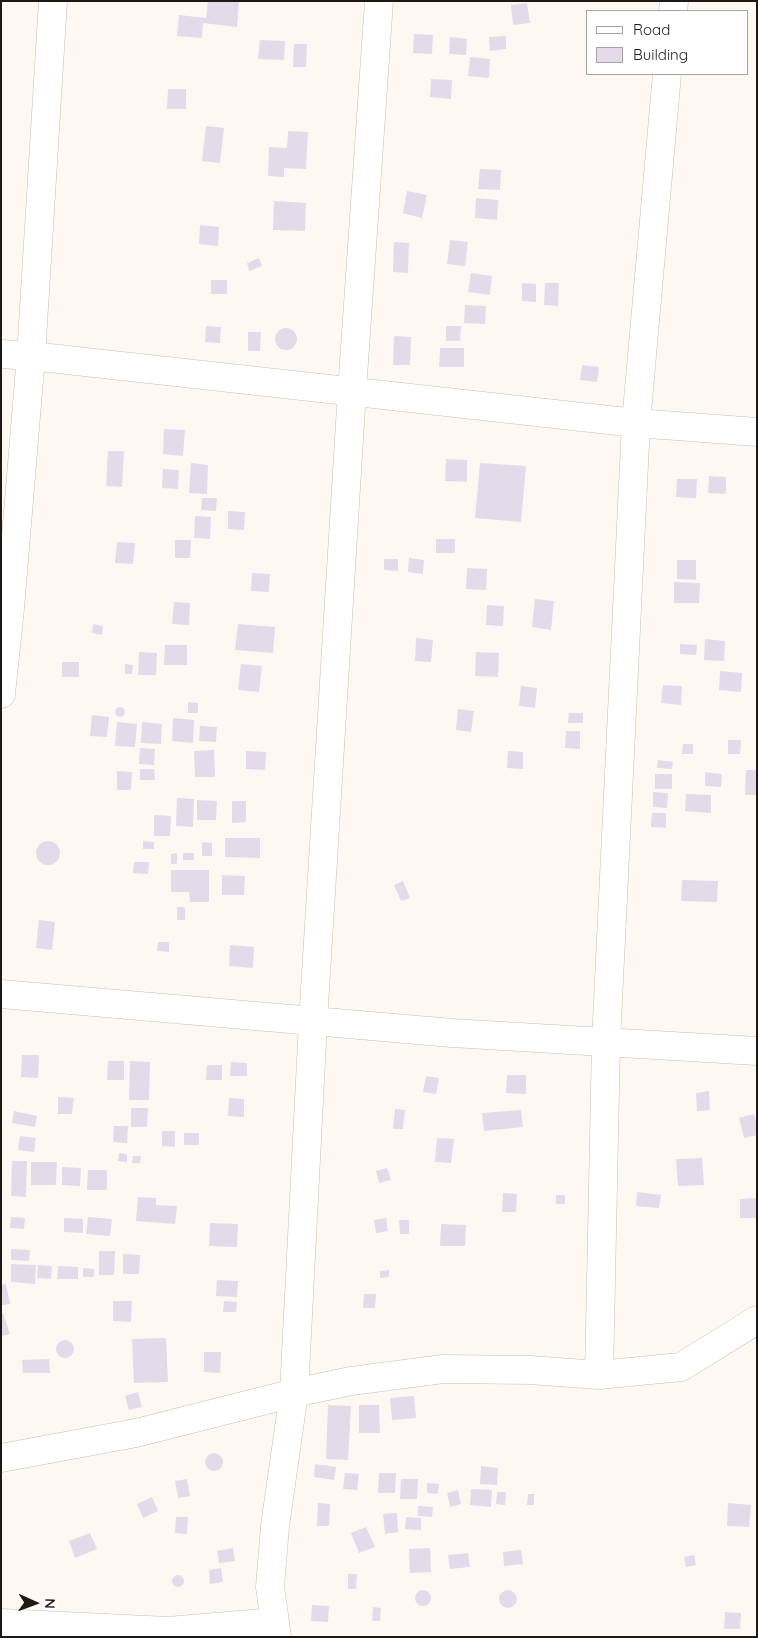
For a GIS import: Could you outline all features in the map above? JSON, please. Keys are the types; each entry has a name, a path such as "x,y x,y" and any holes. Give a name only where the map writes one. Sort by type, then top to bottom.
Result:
{"street":[{"path":"1,694 31,356 53,1"},
{"path":"1,1623 168,1634 276,1630 270,1586 275,1526 294,1393 313,1022 352,391 380,1"},
{"path":"599,1375 606,1042 636,423 667,75"},
{"path":"1,354 636,423 757,432"},
{"path":"1,994 452,1033 757,1050"},
{"path":"1,1458 136,1432 294,1393 351,1382 443,1369 530,1370 599,1375 681,1367 757,1320"}],"building":[{"path":"208,1 239,1 237,27 203,23 202,38 177,36 179,15 206,18"},
{"path":"527,3 530,23 513,25 511,5"},
{"path":"414,34 433,35 432,54 413,53"},
{"path":"506,36 506,49 490,51 489,37"},
{"path":"450,37 467,39 466,55 449,54"},
{"path":"260,40 285,41 284,60 258,59"},
{"path":"294,44 307,44 306,67 293,67"},
{"path":"470,57 490,59 489,78 468,76"},
{"path":"431,79 452,80 451,99 430,97"},
{"path":"168,89 186,89 186,109 167,109"},
{"path":"206,126 224,128 220,163 202,161"},
{"path":"288,131 308,132 306,169 284,168 284,177 268,176 269,147 287,148"},
{"path":"480,169 501,170 500,190 478,189"},
{"path":"407,191 427,195 422,218 403,213"},
{"path":"476,198 498,200 497,220 475,218"},
{"path":"274,201 306,203 305,231 273,230"},
{"path":"200,225 219,227 218,246 199,244"},
{"path":"450,240 468,242 465,266 447,264"},
{"path":"394,242 409,243 408,273 393,272"},
{"path":"259,258 262,266 249,271 247,263"},
{"path":"471,273 492,276 490,295 468,292"},
{"path":"211,280 227,280 227,294 211,294"},
{"path":"522,283 536,284 536,302 522,301"},
{"path":"545,283 559,283 558,306 544,305"},
{"path":"465,305 486,306 485,324 464,323"},
{"path":"206,326 221,327 220,343 205,342"},
{"path":"446,326 461,326 460,341 446,341"},
{"path":"286,328 296,335 297,339 290,349 286,350 276,343 275,339 282,329"},
{"path":"248,332 261,332 260,351 248,351"},
{"path":"394,336 411,337 410,365 393,365"},
{"path":"440,348 464,348 464,367 439,367"},
{"path":"582,365 599,367 597,382 580,380"},
{"path":"164,429 185,430 183,456 163,454"},
{"path":"108,451 124,451 122,487 106,486"},
{"path":"446,459 467,460 467,482 445,481"},
{"path":"191,463 208,465 207,494 189,493"},
{"path":"480,463 526,466 521,522 475,518"},
{"path":"163,469 179,470 178,489 162,488"},
{"path":"709,476 726,477 726,494 708,493"},
{"path":"677,479 697,479 696,498 676,497"},
{"path":"202,498 217,498 216,511 201,510"},
{"path":"228,511 245,512 244,530 228,529"},
{"path":"195,516 211,517 210,539 194,538"},
{"path":"436,539 455,539 455,553 436,553"},
{"path":"175,540 191,540 190,558 175,558"},
{"path":"117,542 135,543 133,564 115,563"},
{"path":"409,558 424,560 423,574 408,572"},
{"path":"384,559 398,559 398,571 384,570"},
{"path":"677,560 696,560 696,580 677,579"},
{"path":"467,568 487,569 486,590 466,589"},
{"path":"252,573 270,574 269,592 251,591"},
{"path":"674,582 700,583 699,603 674,603"},
{"path":"535,599 554,601 551,630 532,627"},
{"path":"174,602 190,603 189,625 172,624"},
{"path":"487,605 504,606 503,626 486,625"},
{"path":"93,624 103,626 102,635 92,633"},
{"path":"238,624 275,627 273,653 235,650"},
{"path":"416,638 433,640 431,662 415,661"},
{"path":"705,639 725,641 724,661 704,660"},
{"path":"680,644 697,645 696,655 680,654"},
{"path":"165,645 187,645 187,665 164,665"},
{"path":"139,652 157,653 156,675 138,675"},
{"path":"476,652 499,653 498,677 475,676"},
{"path":"62,662 79,662 79,677 62,677"},
{"path":"125,664 133,665 132,674 125,674"},
{"path":"241,664 262,666 259,692 238,690"},
{"path":"720,671 742,673 741,692 719,690"},
{"path":"663,685 682,686 681,705 661,703"},
{"path":"521,686 537,688 535,708 519,706"},
{"path":"188,702 198,703 198,713 188,713"},
{"path":"118,707 122,707 125,712 124,716 118,717 115,714 115,710"},
{"path":"458,709 474,711 471,732 456,730"},
{"path":"569,713 583,713 583,723 568,723"},
{"path":"92,715 109,717 107,737 90,736"},
{"path":"173,718 194,720 193,743 172,741"},
{"path":"117,722 137,724 135,747 115,746"},
{"path":"142,722 162,724 161,744 141,743"},
{"path":"200,726 217,727 216,742 199,741"},
{"path":"566,731 580,731 580,749 565,748"},
{"path":"728,740 741,740 740,754 728,754"},
{"path":"683,744 693,744 693,754 682,754"},
{"path":"140,748 155,749 154,765 139,764"},
{"path":"214,750 215,777 195,777 194,751"},
{"path":"246,751 266,752 265,770 246,769"},
{"path":"508,751 523,752 523,769 507,768"},
{"path":"658,760 673,762 672,769 657,768"},
{"path":"140,769 154,769 155,780 140,780"},
{"path":"746,770 757,770 757,795 745,795"},
{"path":"117,771 132,772 131,790 117,790"},
{"path":"705,772 722,774 721,787 705,786"},
{"path":"655,774 672,774 672,789 655,789"},
{"path":"653,792 668,793 667,808 653,807"},
{"path":"686,794 711,795 711,813 685,811"},
{"path":"177,798 194,799 193,827 176,826"},
{"path":"197,800 217,801 216,820 197,820"},
{"path":"232,801 246,801 246,822 232,823"},
{"path":"652,813 666,813 666,828 651,827"},
{"path":"154,815 171,816 170,836 154,836"},
{"path":"225,838 260,838 260,858 225,857"},
{"path":"48,841 57,844 60,853 57,862 48,865 39,862 36,853 39,844"},
{"path":"143,841 154,842 154,849 143,849"},
{"path":"202,842 212,843 212,856 202,856"},
{"path":"177,853 177,864 171,864 171,854"},
{"path":"183,853 194,853 194,860 183,860"},
{"path":"134,862 149,862 148,874 133,873"},
{"path":"171,870 209,870 209,902 190,902 189,892 171,892"},
{"path":"222,875 245,876 244,895 222,895"},
{"path":"682,880 718,881 717,902 681,901"},
{"path":"403,881 410,898 401,901 394,885"},
{"path":"177,907 185,907 185,920 177,920"},
{"path":"39,920 55,922 52,950 36,948"},
{"path":"158,942 169,942 169,952 157,951"},
{"path":"230,945 254,947 253,968 229,966"},
{"path":"22,1055 39,1055 38,1078 21,1077"},
{"path":"108,1061 124,1061 124,1080 107,1080"},
{"path":"130,1061 150,1062 149,1100 129,1100"},
{"path":"231,1062 247,1063 247,1076 230,1076"},
{"path":"207,1065 222,1065 222,1080 206,1080"},
{"path":"507,1075 526,1075 526,1094 506,1093"},
{"path":"426,1076 439,1078 436,1094 423,1092"},
{"path":"709,1091 710,1110 697,1111 696,1093"},
{"path":"58,1097 74,1098 72,1114 58,1114"},
{"path":"229,1098 244,1099 244,1117 228,1116"},
{"path":"131,1108 148,1108 147,1127 131,1127"},
{"path":"395,1109 405,1110 403,1129 393,1129"},
{"path":"521,1110 523,1127 484,1131 482,1113"},
{"path":"14,1111 37,1116 35,1127 12,1123"},
{"path":"754,1114 757,1124 757,1135 744,1138 739,1118"},
{"path":"114,1126 128,1126 127,1143 113,1142"},
{"path":"162,1131 175,1131 175,1147 162,1146"},
{"path":"184,1133 199,1133 199,1145 184,1145"},
{"path":"20,1136 36,1138 34,1152 18,1150"},
{"path":"437,1138 454,1139 451,1163 435,1162"},
{"path":"119,1153 127,1154 127,1162 118,1161"},
{"path":"133,1156 141,1156 140,1163 132,1163"},
{"path":"702,1158 704,1185 678,1186 676,1159"},
{"path":"12,1161 27,1161 26,1197 11,1196"},
{"path":"31,1162 57,1162 56,1185 31,1185"},
{"path":"62,1167 81,1168 80,1186 62,1185"},
{"path":"387,1168 391,1180 379,1183 376,1171"},
{"path":"88,1170 107,1170 107,1190 87,1190"},
{"path":"637,1192 661,1195 659,1208 636,1206"},
{"path":"503,1193 517,1194 516,1212 502,1212"},
{"path":"556,1195 565,1195 565,1204 556,1204"},
{"path":"138,1197 156,1198 156,1205 177,1206 175,1224 136,1221"},
{"path":"757,1198 757,1218 740,1218 740,1199"},
{"path":"11,1217 25,1218 24,1229 10,1228"},
{"path":"88,1217 112,1219 110,1236 86,1234"},
{"path":"64,1218 83,1219 83,1233 64,1232"},
{"path":"386,1218 388,1231 376,1233 374,1220"},
{"path":"399,1220 409,1220 409,1234 400,1234"},
{"path":"210,1223 238,1224 237,1247 209,1246"},
{"path":"441,1224 466,1225 465,1246 440,1246"},
{"path":"11,1249 30,1250 29,1261 11,1260"},
{"path":"99,1251 115,1251 114,1275 99,1275"},
{"path":"123,1254 140,1255 139,1274 123,1274"},
{"path":"11,1264 36,1265 35,1284 11,1282"},
{"path":"38,1265 52,1266 51,1279 37,1278"},
{"path":"58,1266 78,1267 78,1279 57,1279"},
{"path":"83,1268 94,1269 94,1277 83,1277"},
{"path":"389,1270 389,1277 380,1278 380,1271"},
{"path":"217,1280 238,1281 237,1297 216,1296"},
{"path":"6,1284 10,1304 1,1305 1,1285"},
{"path":"364,1294 376,1294 375,1308 363,1308"},
{"path":"113,1301 132,1301 131,1322 113,1321"},
{"path":"224,1301 237,1302 236,1312 223,1312"},
{"path":"3,1313 10,1334 1,1336 1,1314"},
{"path":"166,1338 168,1382 134,1383 132,1339"},
{"path":"61,1340 69,1340 74,1345 72,1356 61,1358 56,1353 56,1345"},
{"path":"204,1352 221,1352 220,1373 204,1372"},
{"path":"49,1359 50,1373 23,1373 22,1360"},
{"path":"138,1392 142,1407 129,1410 125,1396"},
{"path":"414,1396 416,1418 392,1420 390,1398"},
{"path":"328,1405 351,1406 348,1460 326,1459"},
{"path":"359,1405 379,1405 380,1433 359,1433"},
{"path":"210,1453 218,1453 223,1458 221,1469 210,1471 205,1466 205,1458"},
{"path":"315,1464 336,1467 334,1480 314,1477"},
{"path":"481,1466 498,1468 497,1485 480,1484"},
{"path":"345,1473 359,1474 357,1490 343,1489"},
{"path":"379,1473 396,1473 395,1493 378,1493"},
{"path":"187,1479 190,1496 178,1498 175,1481"},
{"path":"401,1479 418,1479 417,1499 400,1499"},
{"path":"427,1483 439,1484 438,1494 427,1493"},
{"path":"471,1489 492,1490 491,1507 470,1505"},
{"path":"458,1490 461,1504 450,1507 447,1493"},
{"path":"497,1492 506,1492 505,1505 496,1504"},
{"path":"528,1494 534,1494 534,1505 527,1505"},
{"path":"152,1497 158,1511 143,1518 137,1504"},
{"path":"318,1503 330,1504 329,1526 317,1526"},
{"path":"728,1503 751,1505 749,1527 727,1526"},
{"path":"418,1506 433,1507 432,1517 418,1516"},
{"path":"397,1513 398,1532 385,1534 383,1514"},
{"path":"176,1517 188,1517 187,1534 175,1533"},
{"path":"406,1517 421,1518 421,1530 405,1529"},
{"path":"366,1527 375,1547 359,1553 351,1533"},
{"path":"90,1533 97,1549 75,1558 69,1541"},
{"path":"233,1548 235,1561 219,1563 217,1551"},
{"path":"430,1548 431,1572 410,1573 409,1549"},
{"path":"521,1550 523,1564 504,1566 503,1552"},
{"path":"468,1553 470,1567 450,1569 448,1555"},
{"path":"694,1555 696,1565 686,1567 684,1557"},
{"path":"221,1568 223,1582 210,1584 209,1570"},
{"path":"348,1574 357,1574 356,1589 348,1589"},
{"path":"176,1575 180,1575 184,1581 180,1587 176,1587 172,1583 172,1579"},
{"path":"423,1590 429,1592 431,1598 429,1604 423,1606 417,1604 415,1598 417,1592"},
{"path":"508,1590 514,1593 517,1599 514,1605 508,1608 502,1605 499,1599 502,1593"},
{"path":"312,1605 329,1606 328,1622 311,1621"},
{"path":"373,1607 381,1608 380,1621 372,1621"},
{"path":"725,1612 741,1613 740,1629 724,1629"}]}
